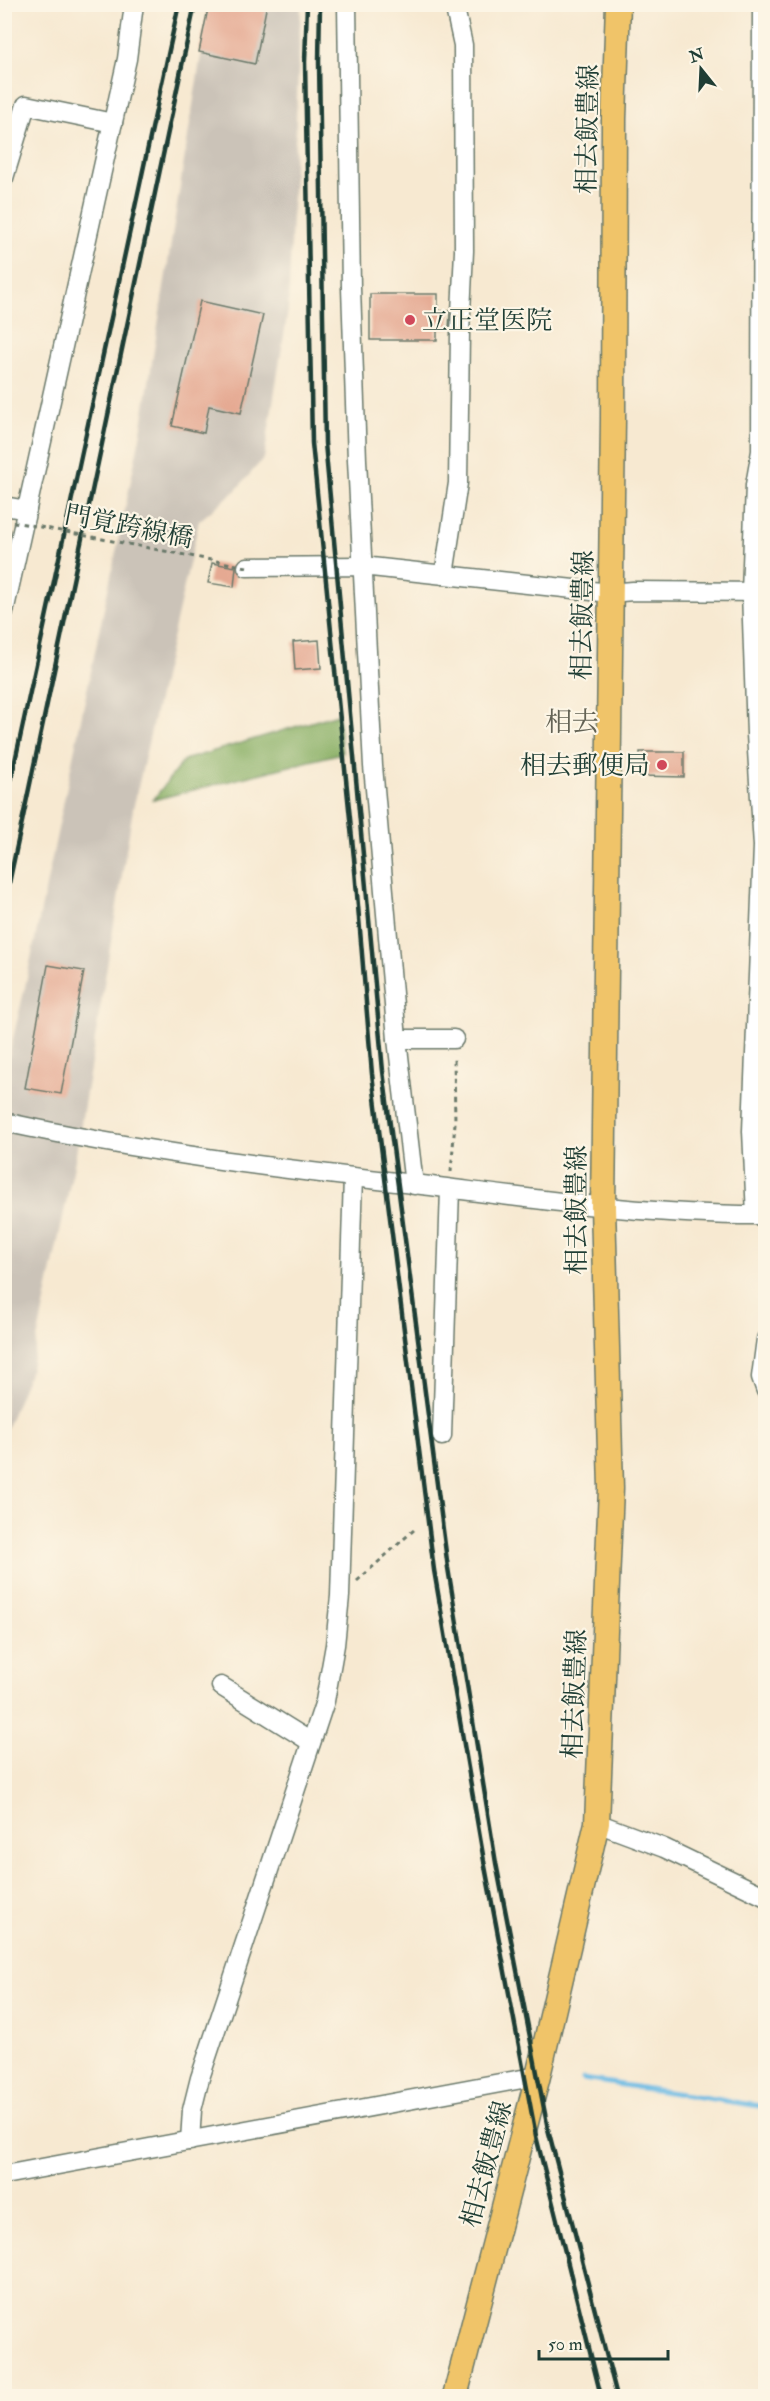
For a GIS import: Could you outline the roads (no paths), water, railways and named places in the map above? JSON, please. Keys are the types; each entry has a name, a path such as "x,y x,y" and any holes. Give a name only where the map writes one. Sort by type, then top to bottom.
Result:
{"main road":[{"name":"相去飯豊線","path":"454,2397 538,2076 597,1823 611,1488 603,1207 614,118 618,4"}],"street":[{"path":"4,612 127,59 134,4"},
{"path":"347,4 351,299 373,766 396,1039 414,1185"},
{"path":"444,575 458,483 460,333 464,251 463,45 453,4"},
{"path":"4,1122 148,1150 414,1185 603,1207 761,1215 752,1131 764,846 756,734 758,592 755,485 763,451 762,4"},
{"path":"4,178 27,105 113,123"},
{"path":"4,506 27,510"},
{"path":"247,567 362,566 610,593 633,591 758,592"},
{"path":"396,1039 454,1039"},
{"path":"189,2141 192,2110 200,2078 325,1701 335,1646 340,1596 353,1177"},
{"path":"442,1436 450,1189"},
{"path":"765,1339 761,1377 765,1391"},
{"path":"221,1686 311,1742"},
{"path":"597,1823 664,1848 765,1897"},
{"path":"4,2175 538,2076"}],"waterway":[{"path":"583,2079 766,2107"}],"railway":[{"path":"4,812 179,4"},
{"path":"4,907 195,4"},
{"path":"307,4 305,62 312,443 354,858 372,1074 434,1570 484,1861 536,2136 601,2396"},
{"path":"320,4 325,443 383,1071 448,1568 496,1863 548,2129 617,2396"}],"place":[{"name":"立正堂医院","path":"410,320"},
{"name":"相去郵便局","path":"662,765"}],"district":[{"name":"相去","path":"572,722"}]}
